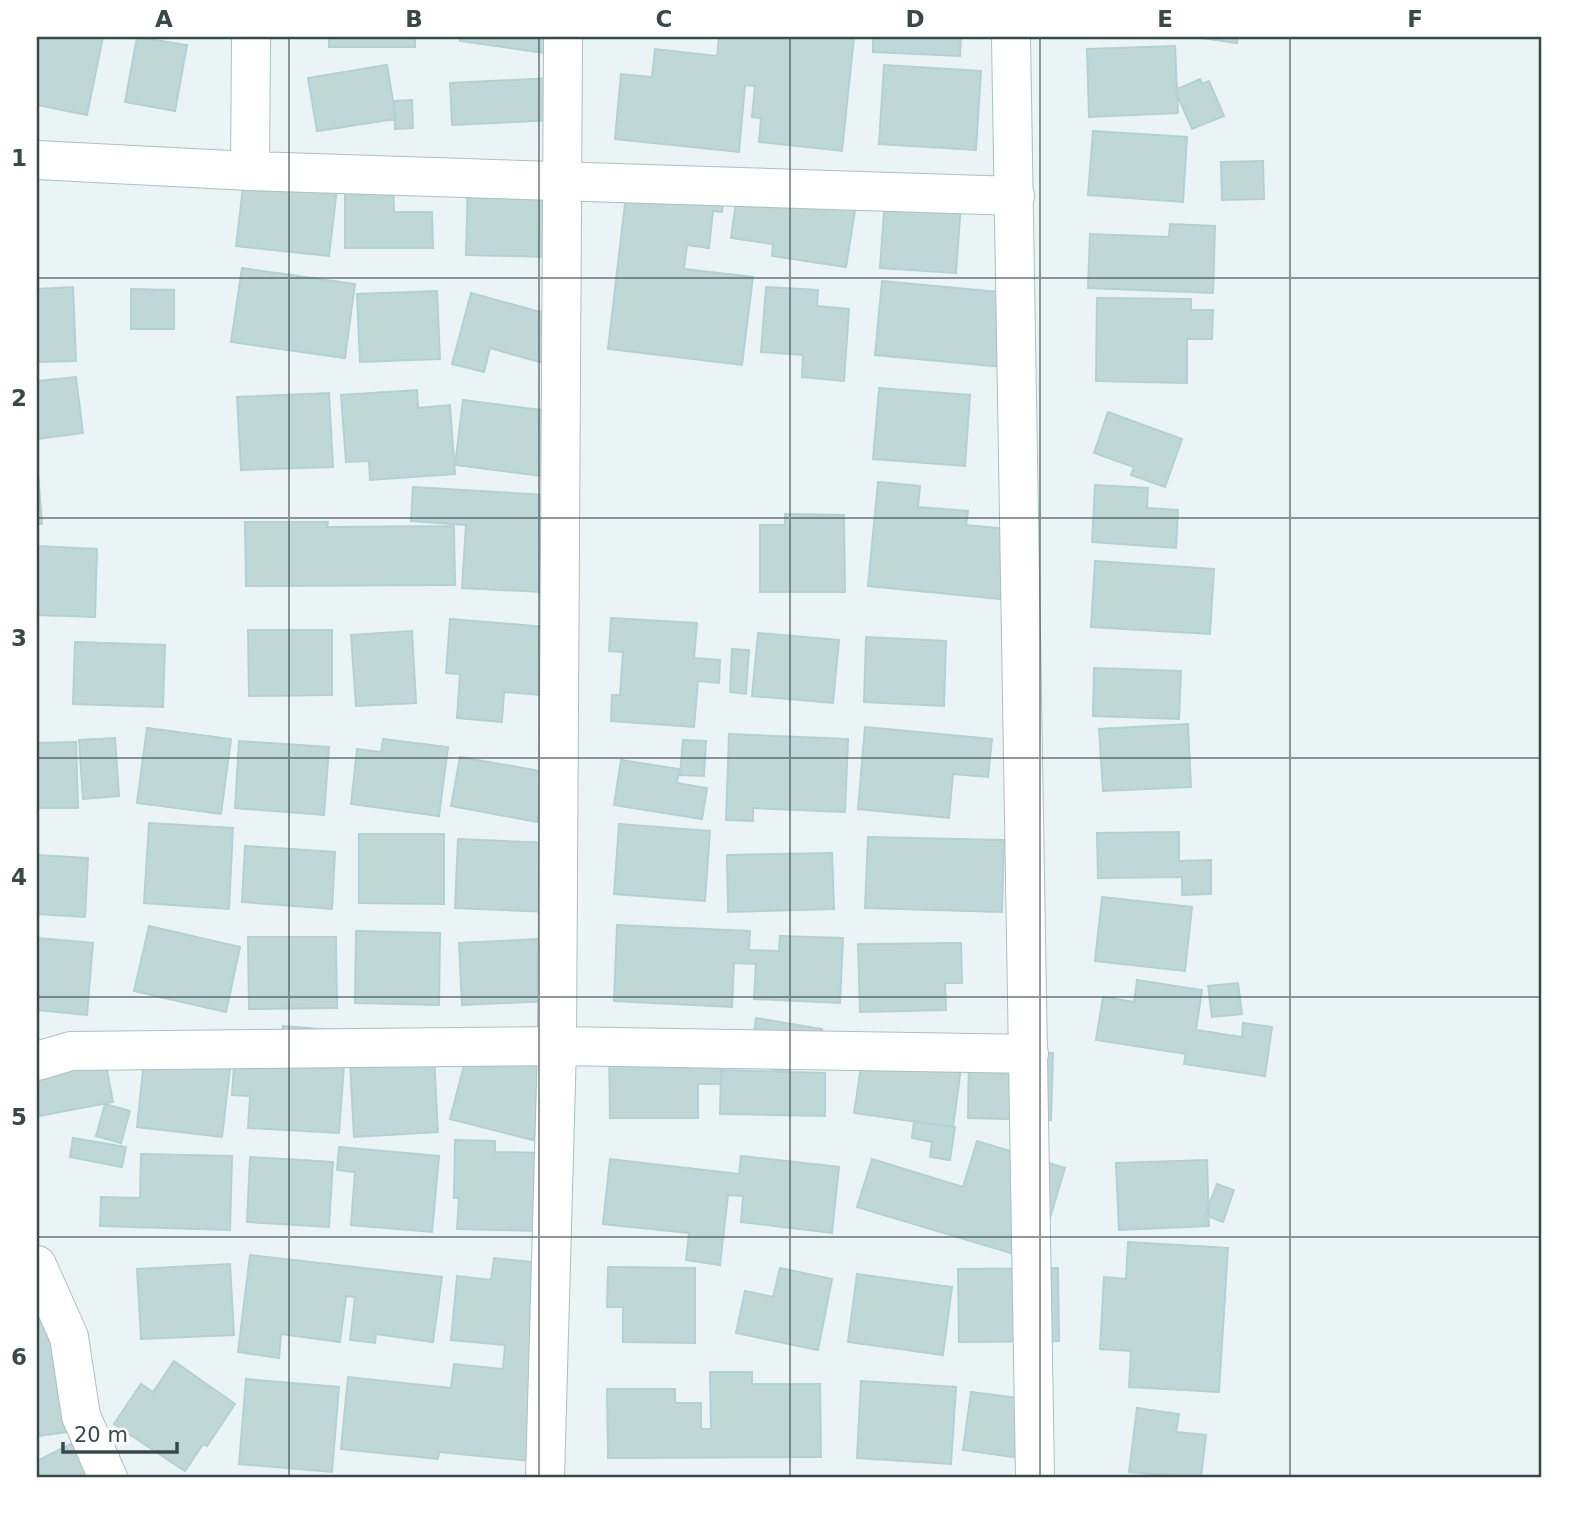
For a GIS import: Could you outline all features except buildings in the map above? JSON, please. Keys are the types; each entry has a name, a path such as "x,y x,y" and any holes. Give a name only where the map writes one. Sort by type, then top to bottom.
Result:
{"street":[{"path":"250,171 251,37"},
{"path":"545,1478 557,1046 563,37"},
{"path":"1011,37 1035,1478"},
{"path":"37,160 250,171 562,179 1015,196"},
{"path":"37,1061 71,1051 557,1046 1029,1054"},
{"path":"37,1265 69,1337 81,1416 107,1478"}]}
